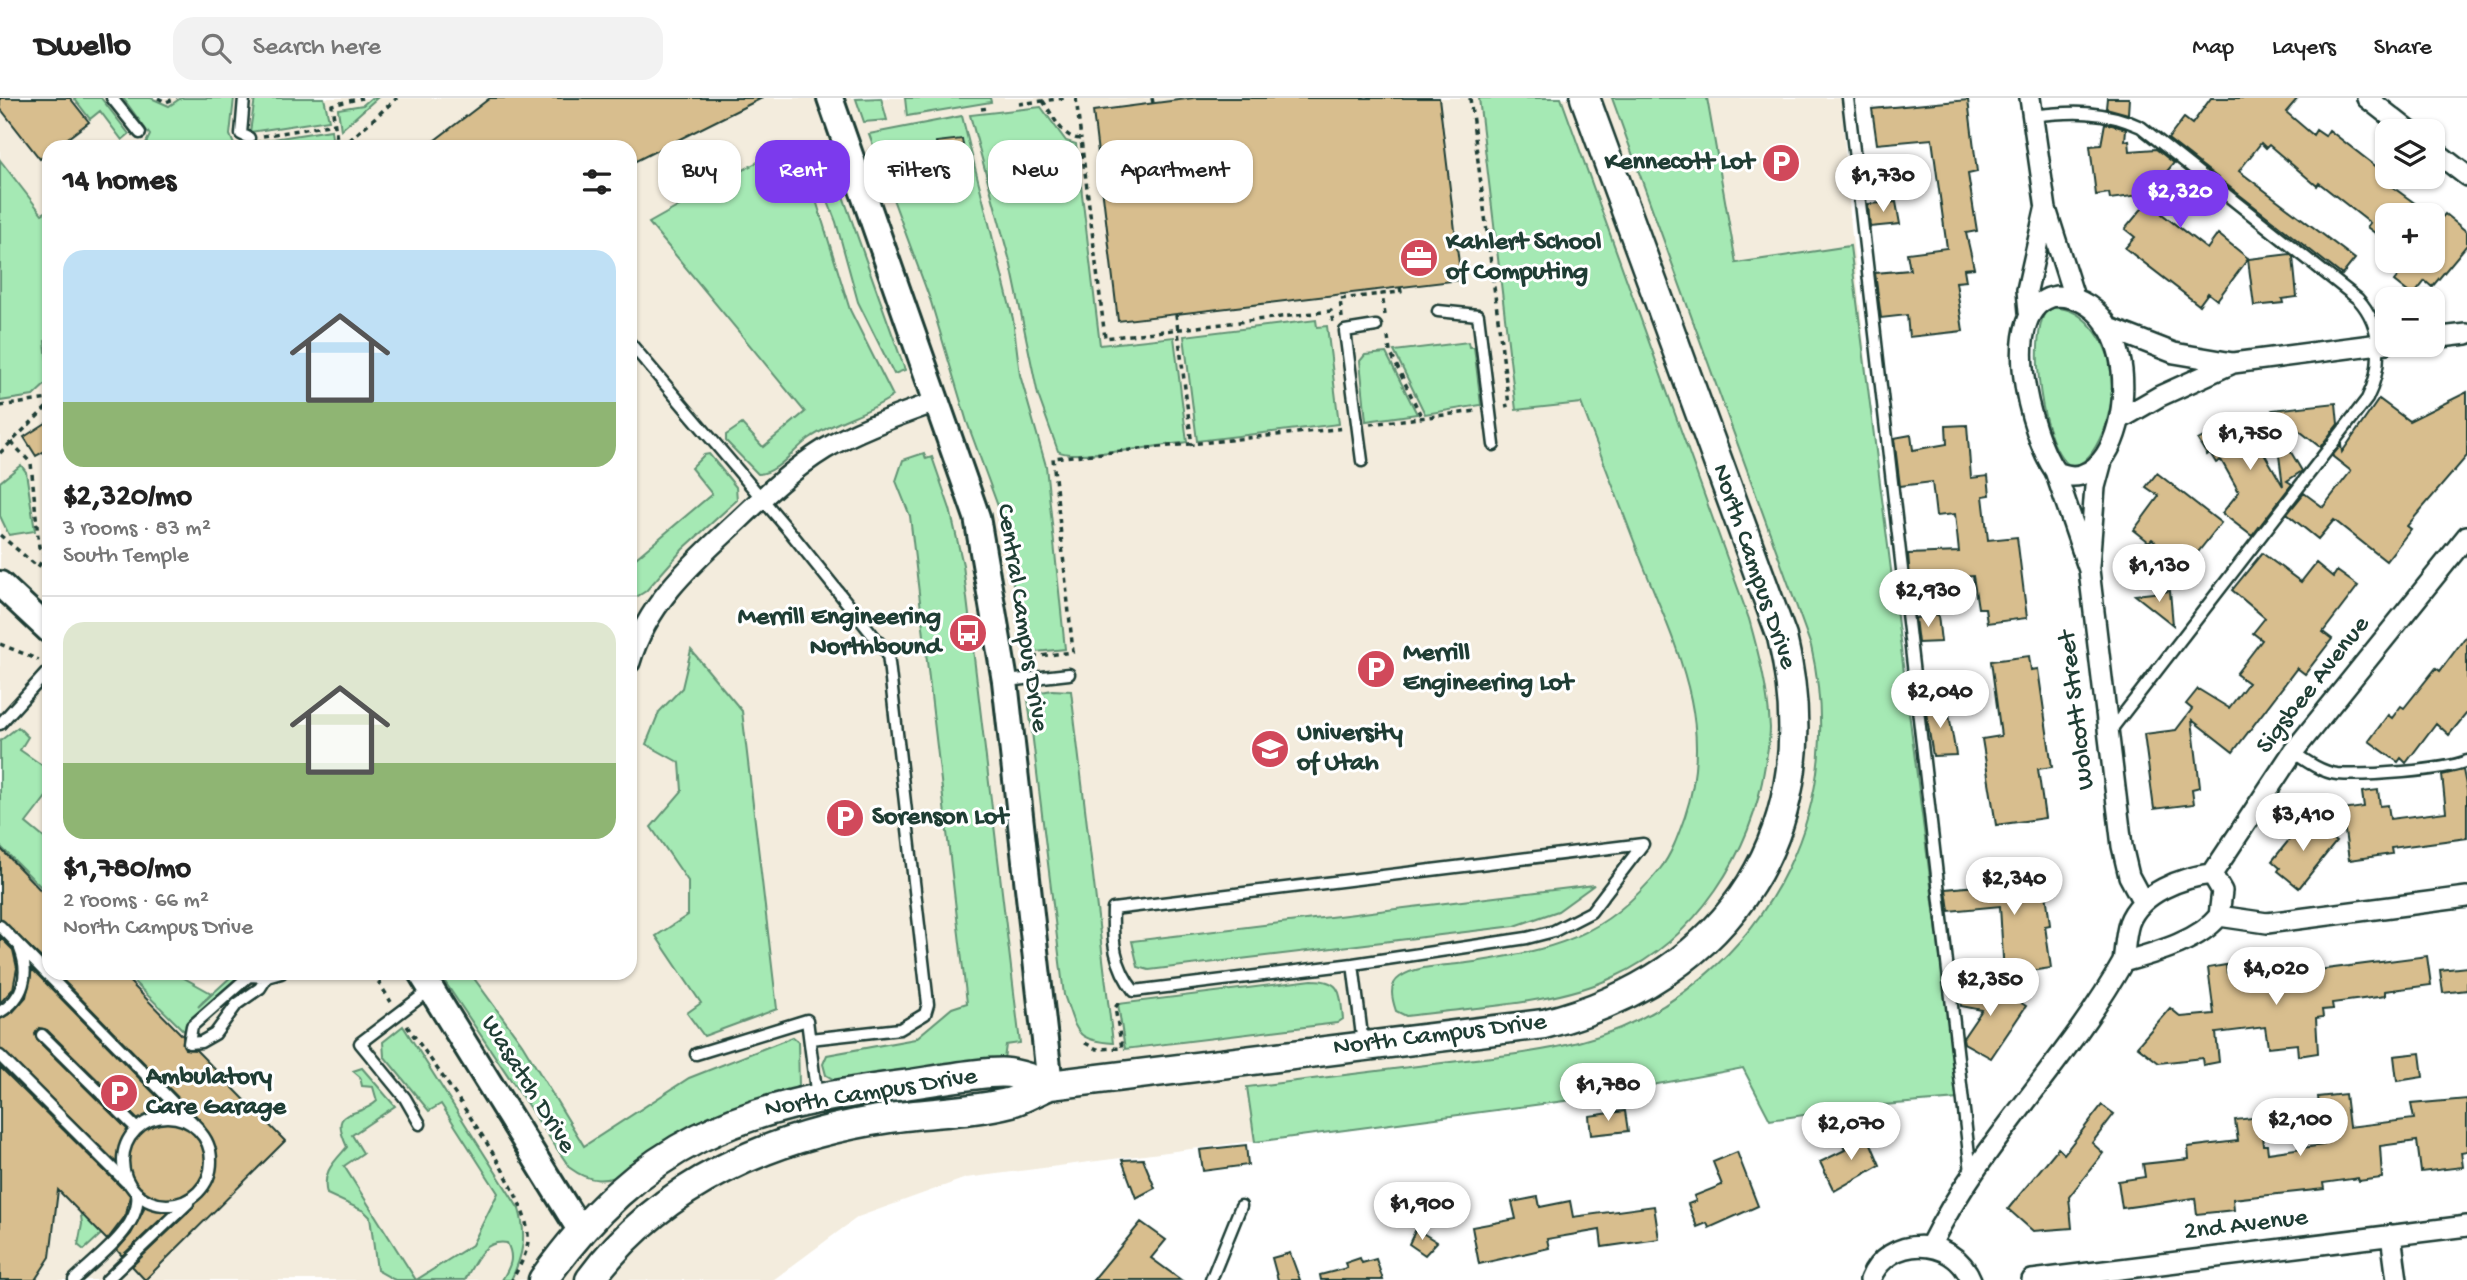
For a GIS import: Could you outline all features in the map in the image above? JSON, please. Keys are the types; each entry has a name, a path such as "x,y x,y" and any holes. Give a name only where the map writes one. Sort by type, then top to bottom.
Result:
{"main road":[{"name":"North Campus Drive","path":"590,1280 631,1234 694,1184 738,1161 836,1127 1011,1102 1050,1085 1544,1024 1616,1002 1648,985 1704,942 1728,915 1750,884 1767,851 1788,790 1794,712 1782,637 1585,98"},
{"name":"North Campus Drive","path":"543,1280 580,1230 636,1178 688,1143 754,1113 817,1098 1007,1072 1050,1085"},
{"path":"566,1280 578,1254 580,1230 613,1221 681,1173 710,1163 738,1161"}],"street":[{"name":"Central Campus Drive","path":"830,98 977,517 1004,681 1050,1085"},
{"path":"2367,98 2394,119"},
{"path":"2031,107 2046,209 2074,297"},
{"path":"2445,159 2467,176"},
{"path":"2029,312 2027,290 2046,209"},
{"path":"2029,312 2045,298 2074,297 2090,307 2106,327 2124,377 2120,419 2102,461 2095,487 2089,570"},
{"name":"Wolcott Street","path":"2029,312 2023,353 2027,399 2037,440 2054,471 2089,570 2106,736 2122,846 2129,876 2143,902"},
{"path":"2106,327 2174,353 2234,363"},
{"path":"2445,337 2467,334"},
{"path":"2120,419 2160,396 2234,363 2375,344"},
{"path":"637,642 653,611 675,581 761,499 824,449 871,426 938,401"},
{"path":"2054,471 2072,477 2082,476 2102,461"},
{"name":"Sigsbee Avenue","path":"2211,874 2293,752 2467,536"},
{"path":"0,584 42,623"},
{"path":"1930,1247 1953,1201 1972,1173 2041,1084 2106,992 2123,962 2130,920 2143,902 2178,882 2211,874 2222,891 2219,916 2197,933 2154,953 2123,962"},
{"path":"2219,916 2267,923 2467,897"},
{"name":"Wasatch Drive","path":"426,981 580,1230"},
{"name":"2nd Avenue","path":"2032,1280 2467,1226"},
{"path":"2391,1235 2397,1280"},
{"path":"1870,1280 1883,1260 1897,1251 1913,1246 1945,1251 1958,1261 1970,1280"}],"lane":[{"path":"112,98 140,133"},
{"path":"244,98 241,134 249,138"},
{"path":"1848,98 1972,1173"},
{"path":"2031,107 2093,112 2141,127 2358,299 2375,326"},
{"path":"1438,311 1478,315 1494,446"},
{"path":"1362,461 1345,331 1381,327"},
{"path":"637,351 888,654 928,1003 925,1014 900,1029 810,1039"},
{"path":"2106,736 2367,398 2376,377 2380,357"},
{"path":"1004,681 1069,674"},
{"path":"0,724 42,678"},
{"path":"2293,752 2313,766 2335,774 2428,769 2467,761"},
{"path":"1643,844 1591,912 1554,931 1527,938 1353,964 1134,991 1130,986 1120,975 1112,936 1113,909 1643,844"},
{"path":"0,928 42,969"},
{"path":"0,1012 14,1002 26,976 23,955 11,937"},
{"path":"1353,964 1364,1046"},
{"path":"53,980 198,1128 207,1140 212,1154 206,1183 197,1194 107,1280"},
{"path":"244,980 192,1026 189,1043 201,1042 215,1034 237,1004 260,988 265,980"},
{"path":"420,1124 405,1098 360,1043 426,981"},
{"path":"696,1054 807,1020 817,1098"},
{"path":"42,1035 136,1128"},
{"path":"0,1056 134,1190 156,1204 170,1206 197,1194"},
{"path":"74,1280 133,1220 137,1212 134,1190 124,1172 123,1158 126,1144 136,1128 158,1118 172,1117 198,1128"},
{"path":"1211,1280 1241,1206"}],"path":[{"path":"158,98 166,102 177,98"},
{"path":"338,140 332,105 362,98"},
{"path":"348,140 397,98"},
{"path":"1019,104 1065,98"},
{"path":"1076,98 1105,338 1331,311 1334,332"},
{"path":"1043,101 1063,132 1073,139 1081,139"},
{"path":"981,109 989,108"},
{"path":"249,138 335,124"},
{"path":"1341,308 1340,299 1401,292 1400,287"},
{"path":"1382,294 1385,316"},
{"path":"1176,314 1192,446"},
{"path":"1381,327 1422,418"},
{"path":"0,406 42,400"},
{"path":"0,453 42,412"},
{"path":"11,442 31,463 39,547 42,550"},
{"path":"1022,659 1073,652 1052,458"},
{"path":"0,535 38,567 42,563"},
{"path":"0,644 21,654 34,655"},
{"path":"377,980 388,999"},
{"path":"1085,1044 1097,1049 1122,1048 1115,1008 1130,986"},
{"path":"408,1027 493,1155 523,1210 528,1235 527,1253 512,1280"}],"shaded area":[{"name":"University of Utah","path":"0,98 1841,98 1851,227 1893,600 1929,898 1958,1099 1858,1107 1770,1120 1743,1068 1572,1100 966,1178 858,1217 773,1280 0,1280"}],"green space":[{"path":"74,98 101,98 129,134 122,140 100,111 90,119"},
{"path":"123,98 151,98 169,106 181,98 234,98 230,135 232,140 148,140 150,135"},
{"path":"255,98 324,98 329,120 250,132"},
{"path":"371,98 377,98 341,130 338,109 363,105"},
{"path":"881,98 887,120 864,122 856,99"},
{"path":"905,98 990,98 991,102 907,116"},
{"path":"1479,98 1561,98 1749,619 1765,686 1770,733 1758,798 1748,830 1733,861 1716,890 1695,916 1671,940 1644,961 1614,977 1565,994 1512,1004 1406,1016 1396,1011 1392,992 1396,980 1407,973 1551,946 1597,926 1639,893 1660,869 1678,836 1693,782 1696,749 1694,718 1679,655 1581,403 1516,410"},
{"path":"1612,98 1707,98 1736,263 1850,246 1958,1099 1858,1107 1770,1120 1743,1068 1572,1100 1255,1142 1247,1087 1545,1050 1612,1031 1644,1017 1702,978 1728,954 1771,899 1799,841 1815,787 1819,758 1819,702 1811,646"},
{"path":"1041,107 1065,140 988,140 988,181 970,115"},
{"path":"962,116 968,140 871,140 869,134"},
{"path":"331,130 332,138 330,140 267,140"},
{"path":"0,160 42,214 42,388 33,396 0,401"},
{"path":"755,163 755,203 817,203 850,310 893,396 873,408 830,426 804,442 772,470 758,474 726,441 726,435 742,424 763,447 805,412 649,223 685,203 741,203 741,171"},
{"path":"974,164 1013,319 1020,375 1046,466 1065,649 1026,653 999,509 967,422 931,302 894,203 974,203"},
{"path":"1082,194 1100,345 1174,337 1187,442 1099,453 1066,454 1058,451 1038,395 1011,265 994,203 1082,203"},
{"path":"829,203 846,203 905,370 894,374 858,302"},
{"path":"2053,308 2065,309 2087,322 2103,343 2112,368 2113,391 2103,432 2089,456 2081,463 2071,466 2061,456 2052,439 2040,393 2038,344 2046,311"},
{"path":"1316,320 1317,327 1327,326 1339,424 1197,441 1184,336"},
{"path":"1468,342 1469,347 1474,347 1481,405 1425,414 1394,351"},
{"path":"1386,353 1417,414 1366,421 1360,361 1365,355"},
{"path":"924,453 926,459 932,457 950,509 963,565 1020,1043 1006,1045 1004,1059 838,1082 826,1075 823,1064 827,1055 915,1039 952,1008 967,1003 910,516 896,481 903,460"},
{"path":"709,454 736,487 737,500 683,549 646,591 637,597 637,557 712,494 691,468 704,455"},
{"path":"21,465 26,472 35,531 9,535 0,516 0,482"},
{"path":"691,650 742,711 777,1009 704,1036 687,1013 701,1003 656,936 688,915 688,881 651,827 682,791 680,763 646,744 659,712 682,688"},
{"path":"1071,691 1113,1043 1083,1036 1075,1025 1064,995 1028,699 1036,693"},
{"path":"18,727 28,737 20,750 42,765 42,802 26,823 42,836 42,888 0,846 0,741"},
{"path":"1594,885 1558,911 1515,926 1149,970 1138,967 1132,941"},
{"path":"132,980 188,980 211,993 198,1007 228,980 236,980 209,1003 184,1031"},
{"path":"444,980 475,980 522,1044 584,1146 689,1078 793,1037 798,1041 799,1086 628,1173 598,1180 570,1168"},
{"path":"1312,980 1329,982 1338,990 1343,1019 1337,1023 1125,1049 1118,1004"},
{"path":"403,1026 519,1209 523,1228 522,1245 511,1280 502,1280 509,1267 511,1253 507,1243 499,1243 481,1253 465,1280 416,1280 472,1245 498,1193 441,1104 429,1111 384,1056 383,1042"},
{"path":"362,1068 395,1106 352,1135 363,1153 344,1166 416,1280 395,1280 377,1270 370,1217 364,1211 327,1194 328,1173 347,1147 342,1133 343,1119 377,1101 373,1087 362,1086 360,1077 353,1071"},
{"path":"78,1192 112,1224 84,1250 78,1245 82,1224"}],"building":[{"path":"0,98 70,98 89,122 65,140 42,140 40,159 0,108"},
{"path":"490,98 762,98 678,140 658,140 658,150 637,160 637,140 435,140"},
{"path":"1194,98 1439,98 1461,280 1118,321 1104,203 1253,203 1253,140 1096,140 1093,111"},
{"path":"2107,98 2129,98 2128,114 2106,108"},
{"path":"2211,98 2298,98 2286,112 2313,135 2316,130 2325,136 2329,130 2375,166 2375,189 2395,189 2415,203 2375,203 2375,233 2367,227 2370,223 2319,183 2317,186 2269,145 2266,148 2261,143 2239,171 2355,259 2342,275 2168,139 2184,118 2192,124"},
{"path":"1968,100 1977,172 1968,174 1977,231 1966,233 1974,268 1964,269 1966,281 1956,282 1963,331 1909,337 1907,315 1881,318 1875,273 1910,270 1907,253 1947,248 1932,139 1877,144 1872,109"},
{"path":"2105,123 2126,129 2125,141 2129,140 2130,151 2156,149 2174,163 2158,182 2176,198 2162,214 2207,249 2218,234 2249,259 2290,254 2293,257 2297,297 2282,299 2283,303 2254,306 2248,259 2217,300 2208,293 2199,305 2125,248 2135,237 2125,229 2155,193 2110,199 2109,193 2096,195 2090,146 2101,145"},
{"path":"1896,202 1900,224 1870,227 1868,204"},
{"path":"2445,214 2467,232 2467,245 2445,271"},
{"path":"2400,273 2444,273 2432,287 2425,281 2420,287 2402,287 2394,281"},
{"path":"2467,392 2467,456 2407,526 2411,529 2386,561 2334,520 2318,539 2287,514 2304,493 2323,507 2351,471 2332,456 2341,445 2342,452 2379,399 2409,421"},
{"path":"2336,403 2338,424 2320,447 2273,410"},
{"path":"2242,415 2283,486 2275,425 2302,471 2287,481 2292,484 2252,536 2222,513 2239,492 2221,460 2216,463 2210,453 2207,455 2198,440"},
{"path":"42,425 42,453 36,456 24,437"},
{"path":"1967,425 1971,478 1988,476 1990,495 1983,496 1988,540 2017,537 2027,618 1987,623 1985,608 1978,608 1973,576 1963,577 1962,573 1910,577 1908,554 1959,552 1955,514 1936,516 1932,482 1900,486 1894,438 1911,435 1913,450 1947,444 1946,426"},
{"path":"2157,473 2221,523 2187,566 2152,539 2149,542 2134,530 2159,496 2146,487"},
{"path":"2262,553 2301,582 2316,563 2333,577 2337,571 2358,586 2323,632 2332,639 2305,674 2297,668 2233,752 2192,720 2200,787 2192,789 2194,804 2154,809 2144,734 2176,730 2192,709 2186,704 2198,689 2229,708 2248,683 2236,674 2262,640 2253,633 2265,618 2232,590"},
{"path":"2170,591 2173,625 2135,595"},
{"path":"1938,615 1941,642 1918,643 1915,618"},
{"path":"2467,635 2467,713 2449,735 2436,723 2406,763 2401,758 2398,762 2369,741 2388,715 2392,718 2401,706 2404,708 2436,668 2440,671"},
{"path":"2029,656 2031,670 2038,669 2052,767 2038,769 2045,818 1996,825 1982,739 2001,736 1991,661"},
{"path":"1947,703 1956,755 1933,756 1925,706"},
{"path":"2463,770 2467,790 2467,838 2391,848 2392,854 2349,860 2342,810 2364,807 2362,792 2378,790 2380,806 2388,805 2390,819 2446,812 2442,775"},
{"path":"2306,819 2336,842 2299,888 2278,871 2280,868 2272,861"},
{"path":"0,848 42,892 42,958 0,919"},
{"path":"2043,869 2050,925 2045,926 2051,968 2004,975 2000,906 1949,911 1946,889 1997,884 1996,875"},
{"path":"0,937 13,950 17,968 13,989 0,1003"},
{"path":"2427,956 2431,985 2385,991 2385,996 2332,1003 2333,1009 2322,1010 2323,1017 2316,1018 2318,1053 2298,1056 2297,1044 2268,1047 2265,1027 2216,1033 2219,1062 2203,1065 2202,1058 2159,1063 2137,1046 2170,1008 2181,1017 2214,1014 2208,968 2226,965 2227,973 2239,971 2240,980"},
{"path":"2467,967 2467,990 2443,993 2440,970"},
{"name":"Ambulatory Care Garage","path":"32,969 193,1133 200,1135 205,1129 203,1123 63,980 128,980 183,1036 185,1049 196,1050 285,1141 145,1280 132,1266 193,1208 195,1202 191,1196 183,1198 122,1256 117,1250 131,1234 144,1209 141,1188 131,1190 126,1215 107,1240 58,1190 50,1257 35,1280 0,1280 0,1067 121,1187 129,1189 133,1183 131,1177 0,1049 0,1019 13,1012 26,997","holes":["39,1028 47,1030 141,1123 141,1134 131,1133 37,1040 35,1034"]},
{"path":"1995,986 2026,1006 1991,1058 1964,1043 1963,1038 1982,1010 1961,1006 1959,991"},
{"path":"2420,1053 2423,1077 2397,1081 2394,1056"},
{"path":"2345,1094 2349,1127 2414,1119 2411,1104 2467,1099 2467,1151 2461,1152 2463,1167 2421,1172 2417,1141 2380,1146 2382,1178 2359,1181 2358,1178 2323,1183 2324,1189 2233,1199 2234,1210 2197,1214 2195,1198 2122,1208 2118,1181 2145,1177 2143,1164 2189,1159 2188,1147 2238,1141 2235,1120 2260,1117 2263,1145 2267,1145 2268,1153 2324,1145 2318,1097"},
{"path":"2102,1105 2114,1114 2092,1143 2103,1153 2069,1197 2072,1228 2033,1231 2008,1209 2058,1148 2064,1154"},
{"path":"1625,1111 1628,1131 1591,1135 1589,1116"},
{"path":"1866,1132 1880,1165 1834,1191 1820,1162 1845,1150 1842,1143"},
{"path":"1246,1145 1248,1165 1203,1171 1200,1150"},
{"path":"1737,1152 1758,1206 1709,1228 1707,1223 1697,1227 1688,1204 1696,1201 1694,1196 1722,1185 1713,1162"},
{"path":"1143,1159 1155,1188 1136,1198 1122,1160"},
{"path":"1538,1197 1540,1207 1570,1201 1573,1217 1654,1206 1659,1239 1602,1247 1600,1230 1547,1239 1549,1248 1479,1264 1472,1227 1516,1219 1512,1202"},
{"path":"1141,1222 1166,1240 1151,1258 1181,1280 1093,1280"},
{"path":"1416,1229 1437,1242 1425,1255 1409,1244"},
{"path":"1290,1253 1300,1280 1278,1280 1272,1258"},
{"path":"1360,1258 1362,1263 1376,1259 1383,1280 1321,1280 1320,1275 1347,1268 1345,1263"}],"place":[{"name":"Kennecott Lot","path":"1781,163"},
{"name":"Kahlert School of Computing","path":"1419,258"},
{"name":"Merrill Engineering Northbound","path":"968,633"},
{"name":"Merrill Engineering Lot","path":"1376,669"},
{"name":"University of Utah","path":"1270,749"},
{"name":"Sorenson Lot","path":"845,818"},
{"name":"Ambulatory Care Garage","path":"119,1093"}]}
